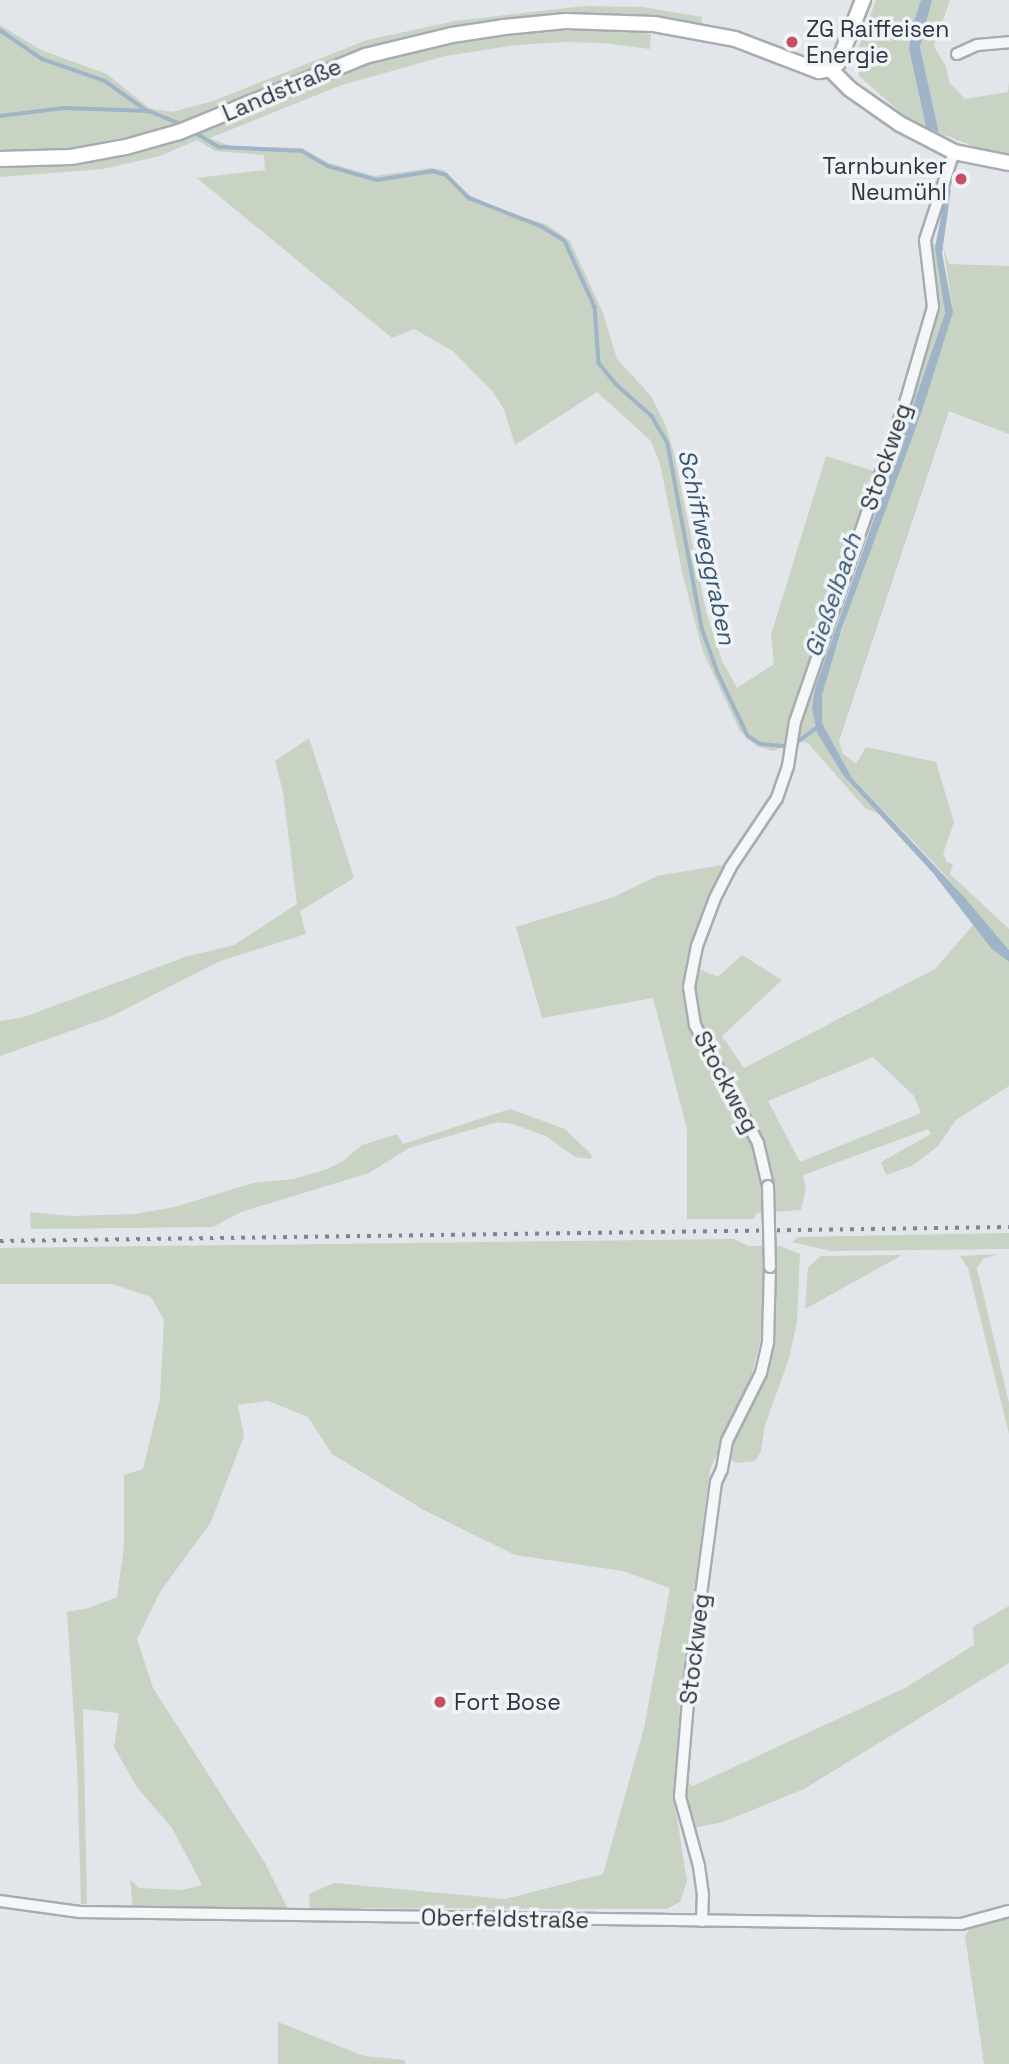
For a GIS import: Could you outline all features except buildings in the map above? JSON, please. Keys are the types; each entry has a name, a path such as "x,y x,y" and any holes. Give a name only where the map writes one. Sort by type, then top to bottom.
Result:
{"street":[{"path":"863,0 845,48 838,62 830,69 850,89 900,124 954,152 1009,163"},
{"name":"Landstraße","path":"0,159 71,157 126,147 179,132 365,55 452,35 566,21 654,24 735,39 819,71 830,69"},
{"path":"957,54 977,45 1009,42"},
{"name":"Stockweg","path":"702,1921 703,1895 699,1866 680,1797 690,1677 716,1482 722,1469 727,1441 761,1373 768,1342 770,1268 768,1186 758,1143 695,1025 690,987 697,946 715,898 730,868 777,798 788,766 795,722 908,393 933,307 925,240 954,152"},
{"name":"Oberfeldstraße","path":"0,1901 80,1912 961,1924 1009,1911"}],"green space":[{"path":"876,0 921,0 911,29 909,49 926,127 908,119 859,76 859,47"},
{"path":"932,0 950,0 934,46 946,67 949,82 965,99 1008,92 1009,81 1009,154 989,152 939,133 920,46"},
{"path":"584,6 643,7 702,17 701,27 609,13 508,18 458,26 359,49 157,131 69,149 0,150 0,25 41,50 107,74 149,108 172,112 213,101 367,40 455,21"},
{"path":"627,28 651,34 650,49 603,43 565,42 516,45 445,56 342,85 210,138 230,146 302,148 329,163 374,176 431,168 444,170 469,195 510,214 546,224 570,241 603,313 617,359 651,396 665,424 674,453 706,612 722,661 737,688 774,664 771,635 826,456 883,474 932,337 939,306 931,244 935,244 945,313 837,623 812,709 817,733 843,775 879,814 865,808 808,743 799,741 773,751 756,746 740,731 703,652 683,576 660,464 651,441 597,392 515,445 504,409 492,391 453,351 414,329 392,338 197,178 265,170 264,155 215,151 197,140 160,156 103,169 0,177 0,165 80,162 143,149 323,77 396,53 493,34"},
{"path":"943,246 949,264 1009,266 1009,434 949,411 839,741 843,754 856,764 866,747 936,762 954,822 943,854 947,862 953,864 950,874 1009,929 1009,950 936,865 852,778 822,723 821,702 824,686 856,587 922,411 952,303"},
{"path":"309,738 354,878 300,911 306,934 220,961 110,1017 0,1056 0,1021 24,1017 185,957 234,945 297,904 283,792 275,761"},
{"path":"729,864 690,965 718,977 742,955 782,980 722,1036 744,1068 935,969 974,924 991,947 1009,962 1009,1086 956,1120 937,1147 912,1166 886,1175 881,1162 931,1134 928,1129 803,1175 806,1188 801,1210 757,1213 754,1219 687,1219 687,1129 653,998 542,1018 516,927 614,897 657,876","holes":["873,1057 914,1096 921,1113 800,1162 768,1101"]},
{"path":"510,1109 565,1129 592,1155 591,1159 575,1157 546,1136 513,1124 497,1122 409,1148 369,1173 241,1212 213,1227 31,1229 30,1212 71,1216 135,1214 175,1207 253,1183 293,1179 325,1170 343,1161 362,1145 397,1134 403,1144"},
{"path":"1009,1233 1009,1249 831,1251 792,1242 797,1237"},
{"path":"734,1239 748,1246 763,1246 764,1327 748,1389 710,1469 681,1690 674,1799 687,1881 680,1902 667,1909 310,1908 309,1894 334,1883 505,1899 603,1874 644,1728 670,1588 623,1571 515,1555 424,1510 332,1454 308,1417 268,1401 238,1405 244,1436 211,1522 160,1592 137,1639 153,1688 265,1863 288,1909 133,1908 130,1879 139,1888 182,1890 202,1885 172,1828 136,1786 114,1747 119,1713 83,1709 87,1904 81,1904 77,1764 67,1612 89,1608 117,1597 124,1546 124,1475 143,1469 160,1399 164,1320 151,1297 112,1284 0,1284 0,1248"},
{"path":"780,1246 800,1254 797,1322 789,1359 765,1425 761,1451 755,1461 736,1463 728,1458 729,1453 768,1368 775,1309 771,1247"},
{"path":"998,1254 983,1259 977,1268 1009,1403 1009,1434 968,1268 960,1256"},
{"path":"902,1255 805,1309 808,1267 821,1256"},
{"path":"1009,1606 1009,1663 804,1789 723,1822 693,1828 685,1799 685,1781 693,1786 905,1688 974,1645 973,1627"},
{"path":"1009,1914 1009,2064 984,2064 965,1936 973,1923"},
{"path":"278,2022 364,2056 405,2060 405,2064 278,2064"}],"water":[{"path":"921,0 932,0 920,47 939,133 926,127 909,49 911,29"},
{"path":"951,189 942,253 953,312 922,411 842,628 822,695 822,723 852,778 964,897 1009,950 1009,962 991,948 933,873 843,775 817,733 812,709 815,689 945,313 935,248 946,190"}],"waterway":[{"path":"0,30 42,59 105,81 147,111"},
{"name":"Schiffweggraben","path":"0,116 64,108 149,111 183,125"},
{"name":"Schiffweggraben","path":"193,131 219,147 302,151 328,166 377,180 433,171 446,175 469,198 541,226 565,241 595,307 599,363 616,384 652,416 668,444 702,628 718,673 748,736 761,744 783,746"},
{"path":"799,741 819,726"}],"railway":[{"path":"0,1241 1009,1227"}],"place":[{"name":"ZG Raiffeisen Energie","path":"792,42"},
{"name":"Tarnbunker Neumühl","path":"961,179"},
{"name":"Fort Bose","path":"440,1702"}],"water label":[{"name":"Gießelbach","path":"833,595"}]}
